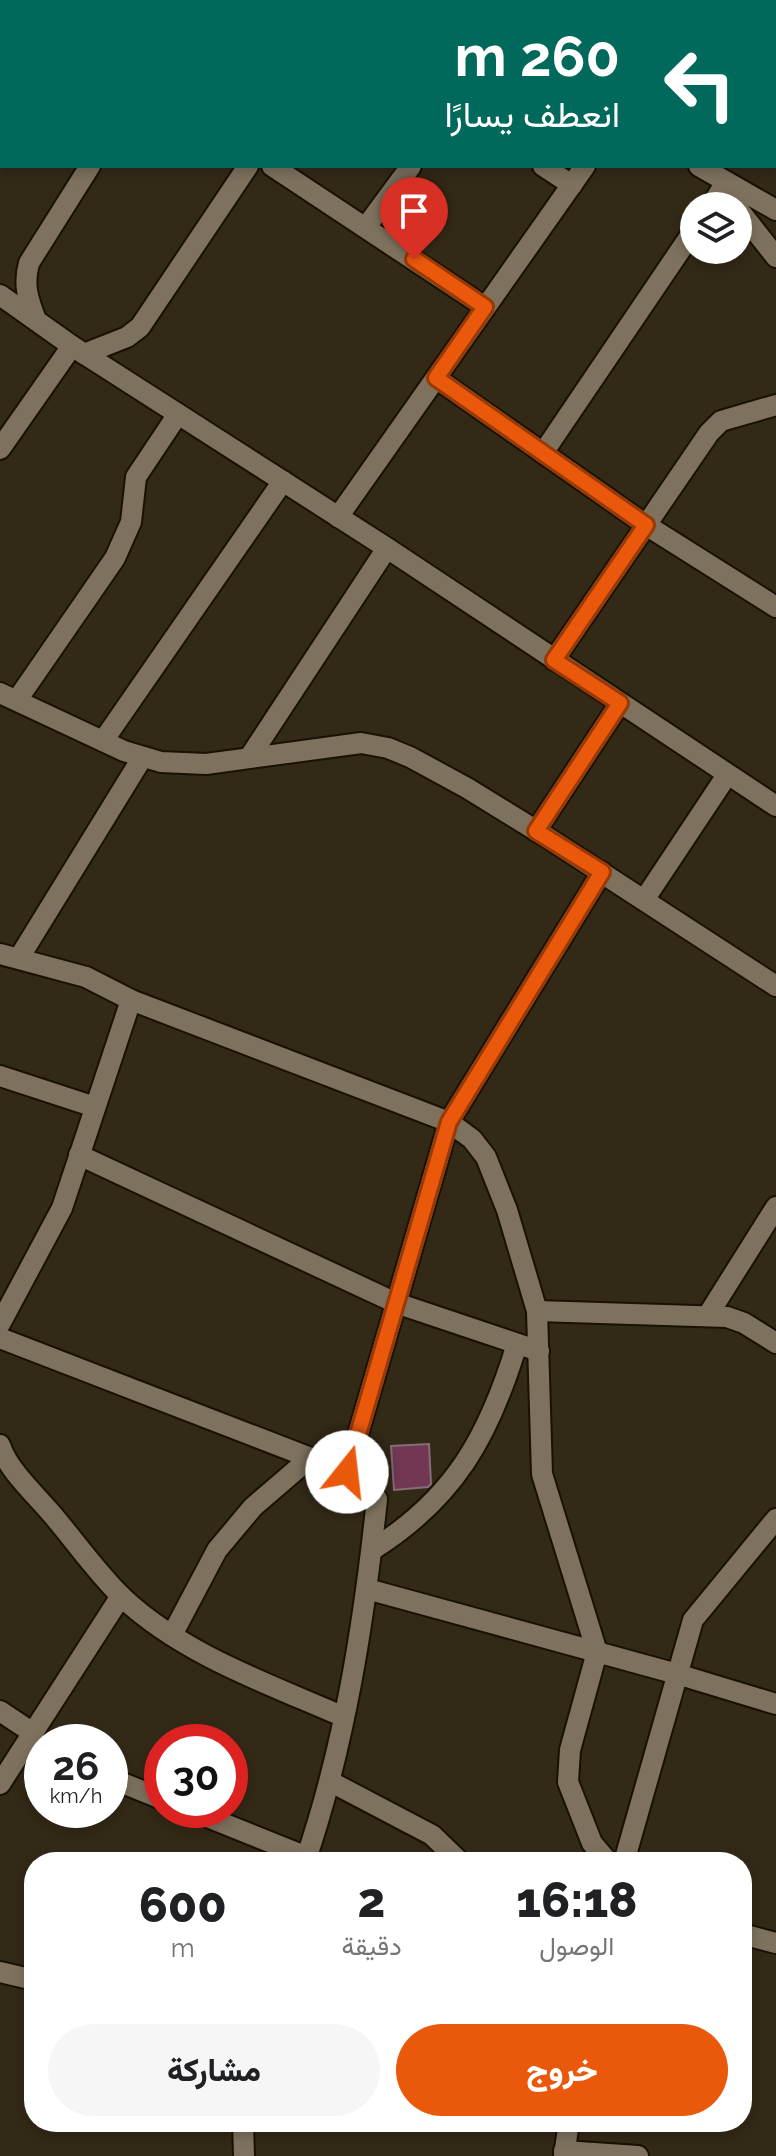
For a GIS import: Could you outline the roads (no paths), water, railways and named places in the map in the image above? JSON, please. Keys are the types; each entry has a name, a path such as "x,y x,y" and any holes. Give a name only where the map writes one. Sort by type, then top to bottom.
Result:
{"street":[{"path":"36,320 25,290 29,263 89,168"},
{"path":"0,449 78,350 127,337 140,327 247,168"},
{"path":"275,168 485,307"},
{"path":"366,227 410,168"},
{"path":"546,168 572,185"},
{"path":"338,517 584,168"},
{"path":"702,168 718,192"},
{"path":"703,168 776,210"},
{"path":"752,231 776,257"},
{"path":"543,453 680,251"},
{"path":"0,295 78,350 387,548 776,806"},
{"path":"436,378 646,525 776,607"},
{"path":"554,660 709,433 721,421 776,405"},
{"path":"178,414 136,477 131,522 115,558 9,697 142,758 161,762 206,764 361,743 388,748 467,788 776,986"},
{"path":"103,741 283,481"},
{"path":"249,758 387,548"},
{"path":"536,831 620,703"},
{"path":"142,758 9,956 86,977 131,1000 449,1122 472,1139 486,1157 507,1210 537,1311 542,1474 597,1652 567,1767 570,1790 582,1822 600,1852"},
{"path":"644,900 727,775"},
{"path":"347,1472 449,1122 602,872"},
{"path":"0,1324 5,1295 56,1221 131,1000"},
{"path":"0,1076 95,1107"},
{"path":"79,1155 396,1303 539,1351"},
{"path":"708,1315 776,1207"},
{"path":"537,1311 727,1317 744,1323 776,1343"},
{"path":"0,1338 347,1472 363,1479 377,1499 367,1589 344,1717 331,1782 309,1852"},
{"path":"372,1550 428,1508 474,1449 503,1389 517,1344"},
{"path":"0,1445 15,1470 121,1596 172,1635 240,1672 344,1717"},
{"path":"172,1635 217,1550 253,1507 310,1458"},
{"path":"627,1852 653,1768 687,1634 701,1608 776,1519"},
{"path":"367,1589 776,1704"},
{"path":"45,1724 121,1596"},
{"path":"0,1711 24,1734"},
{"path":"0,1784 24,1755"},
{"path":"331,1782 432,1835 450,1852"},
{"path":"232,1828 287,1852"},
{"path":"752,1937 776,1943"},
{"path":"0,1972 24,1978"},
{"path":"243,2132 244,2156"},
{"path":"567,2132 564,2153 638,2156"}]}
